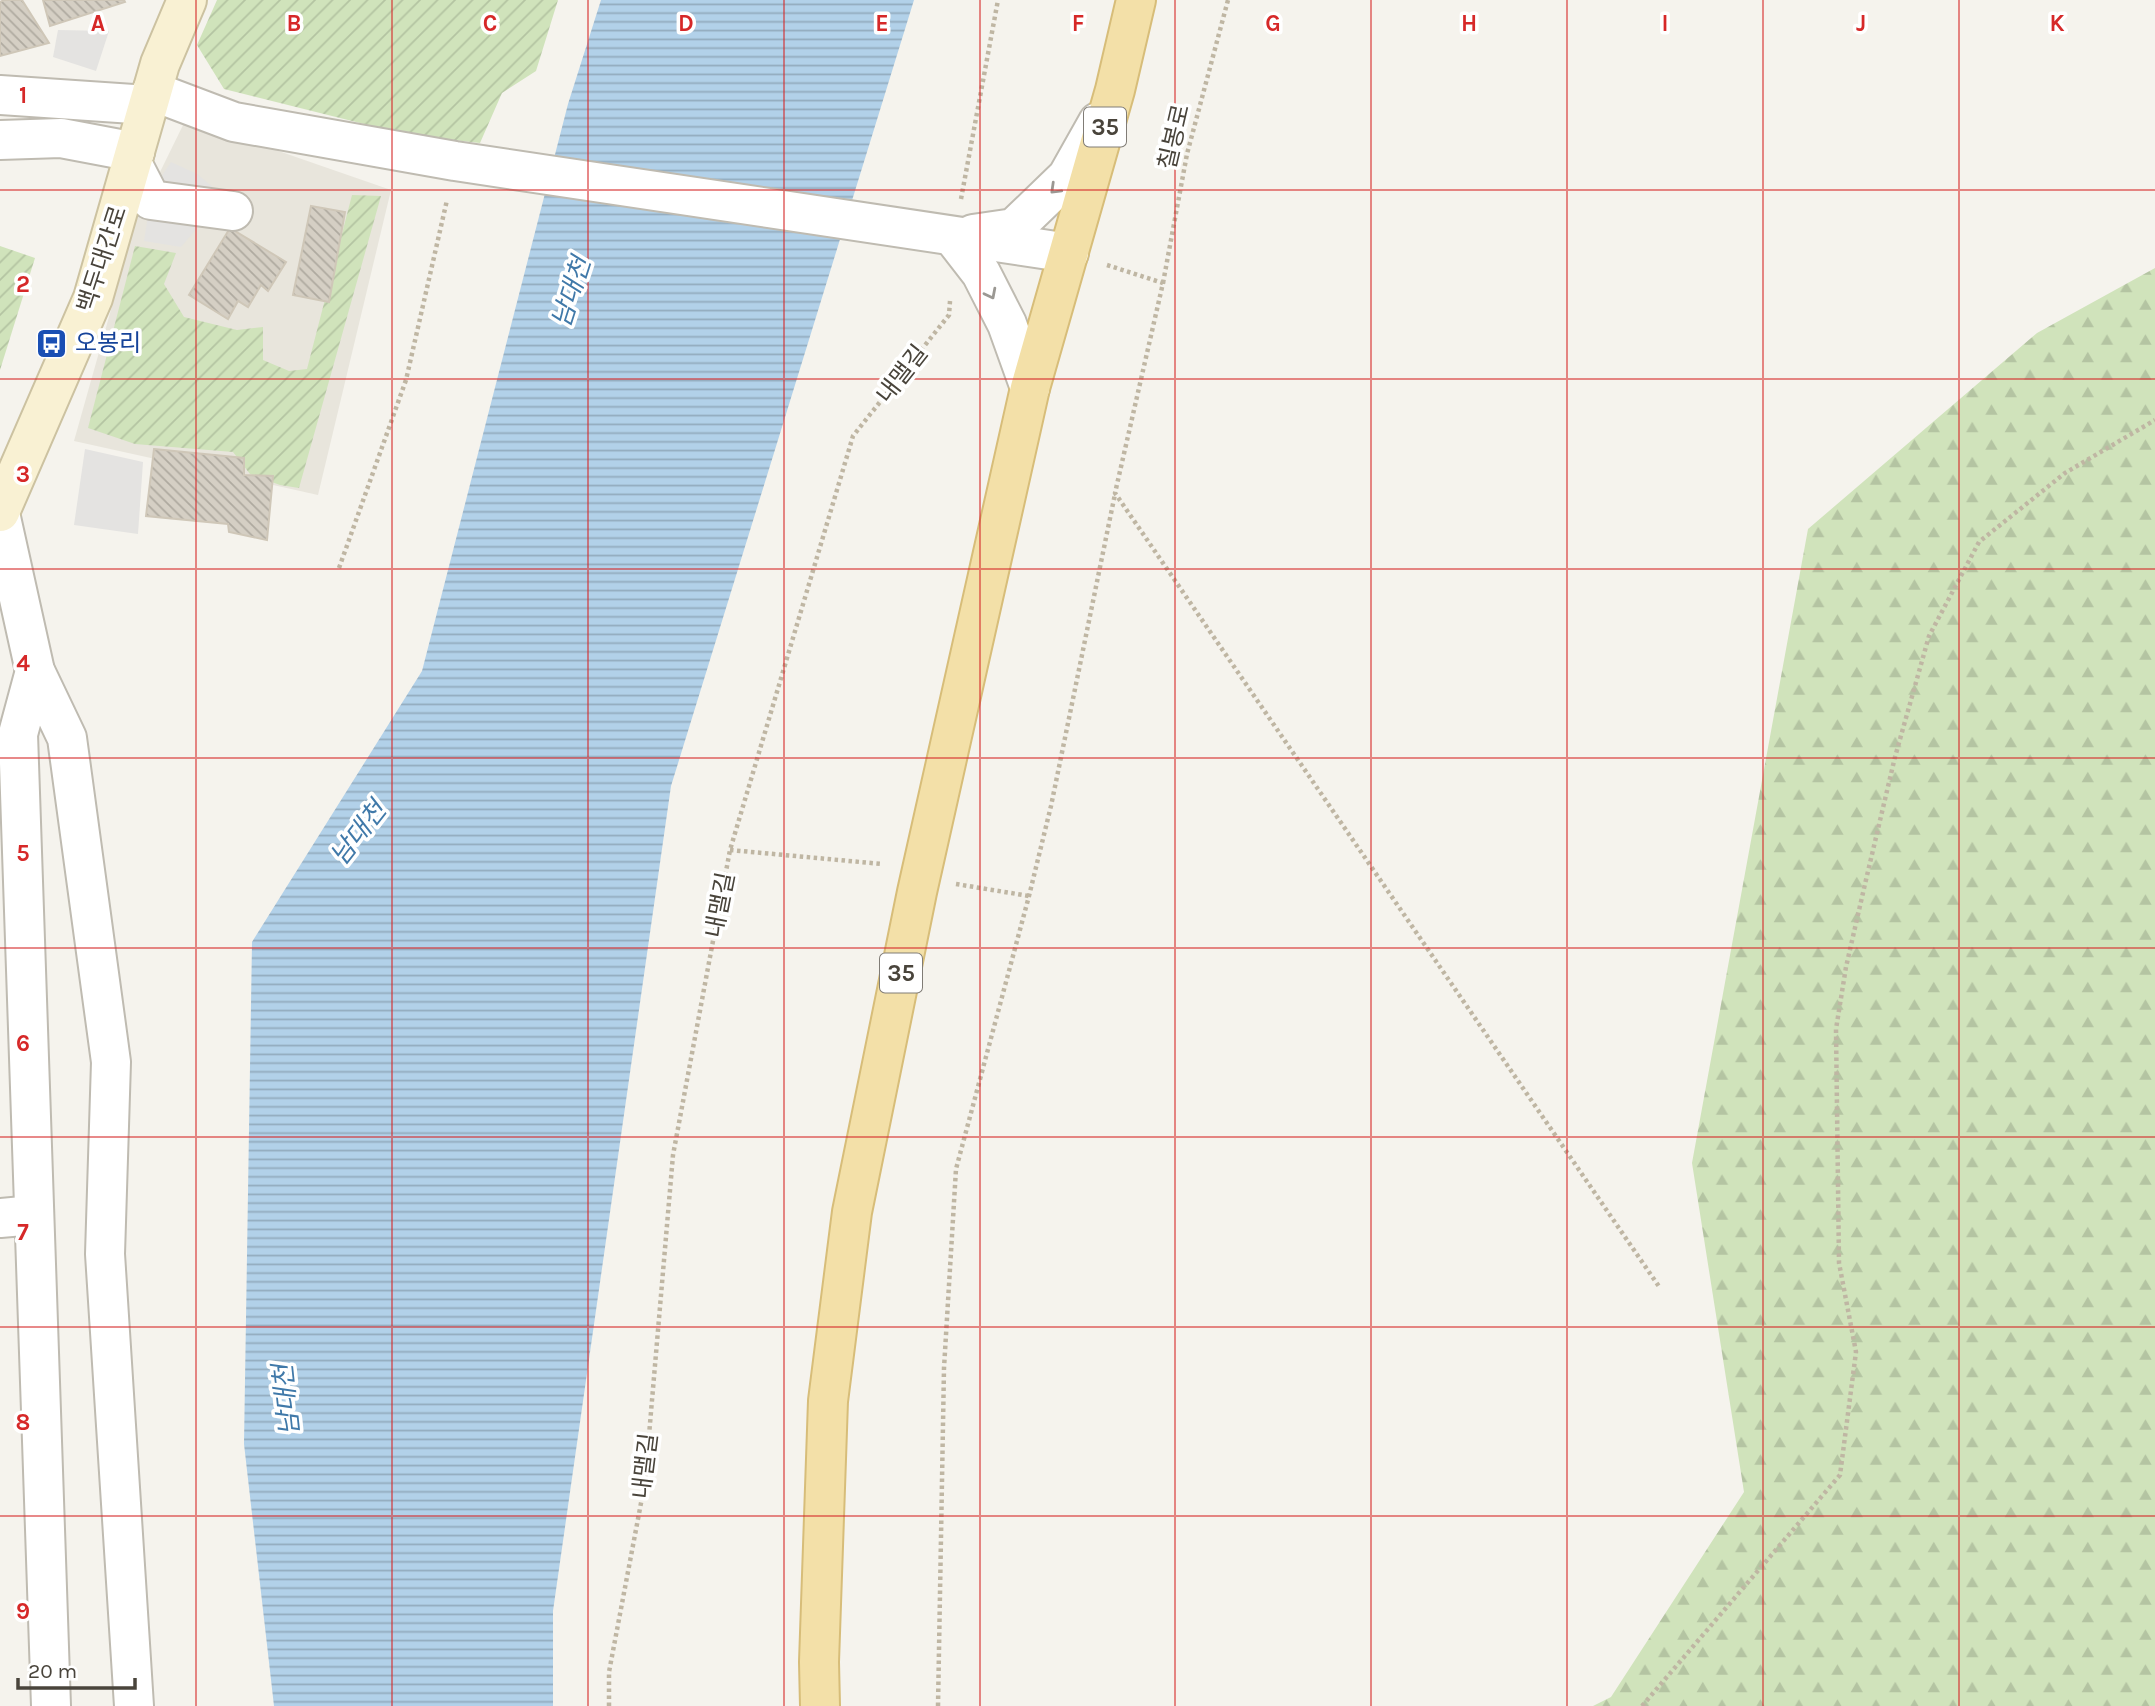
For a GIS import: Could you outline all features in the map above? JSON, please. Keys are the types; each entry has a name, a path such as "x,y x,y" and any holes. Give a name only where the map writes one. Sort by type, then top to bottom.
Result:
{"main road":[{"name":"백두대간로","path":"0,512 93,298 160,64 187,0"},
{"name":"35","path":"820,1706 819,1662 828,1401 852,1212 917,892 1030,388 1115,90 1136,0"}],"street":[{"path":"953,237 1014,228 1068,177 1115,90"},
{"path":"0,95 150,98 234,122 465,163 1069,253"},
{"path":"0,140 61,138 133,157 151,200 233,211"},
{"path":"953,237 981,273 1007,324 1030,388"},
{"path":"0,512 36,671 67,738 111,1062 105,1254 134,1706"},
{"path":"36,671 18,734 14,1048 17,1216 51,1706"}],"path":[{"name":"내맬길","path":"609,1706 608,1672 645,1482 673,1155 730,850 853,436 949,315 953,237 998,0"},
{"name":"칠봉로","path":"938,1706 944,1368 956,1169 1051,806 1115,493 1163,283 1187,154 1228,0"},
{"path":"339,568 406,380 465,163"},
{"path":"1069,253 1163,283"},
{"path":"1642,1706 1840,1475 1856,1352 1839,1263 1836,1029 1846,967 1895,757 1929,636 1979,542 2065,473 2155,420"},
{"path":"1115,493 1660,1288"},
{"path":"730,850 888,864"},
{"path":"956,884 1029,896"}],"shaded area":[{"path":"58,30 109,31 96,71 53,57"},
{"path":"186,119 391,190 318,495 74,441 136,221"},
{"path":"171,162 197,174 237,207 197,228 181,247 144,241 152,191"},
{"path":"85,449 143,462 138,534 74,525"}],"green space":[{"path":"217,0 558,0 536,71 502,93 480,143 408,135 224,89 197,45"},
{"path":"352,195 381,196 299,488 280,485 250,474 233,452 135,444 88,428 135,246 176,253 164,284 184,317 237,330 263,327 263,360 289,371 307,369"},
{"path":"0,246 35,258 0,370"},
{"path":"2155,268 2155,1706 1593,1706 1611,1697 1744,1492 1692,1163 1808,529 2037,333"}],"water":[{"name":"남대천","path":"601,0 914,0 671,786 553,1611 553,1706 274,1706 244,1444 252,942 422,671 568,104"}],"building":[{"path":"22,0 49,43 0,56 0,2"},
{"path":"43,0 124,0 125,2 50,26"},
{"path":"311,206 345,212 329,302 293,295"},
{"path":"230,228 286,262 268,291 261,285 248,307 238,301 228,319 189,295"},
{"path":"154,449 244,458 244,475 273,476 267,540 229,532 228,524 146,516"}],"place":[{"name":"오봉리","path":"52,343"}]}
